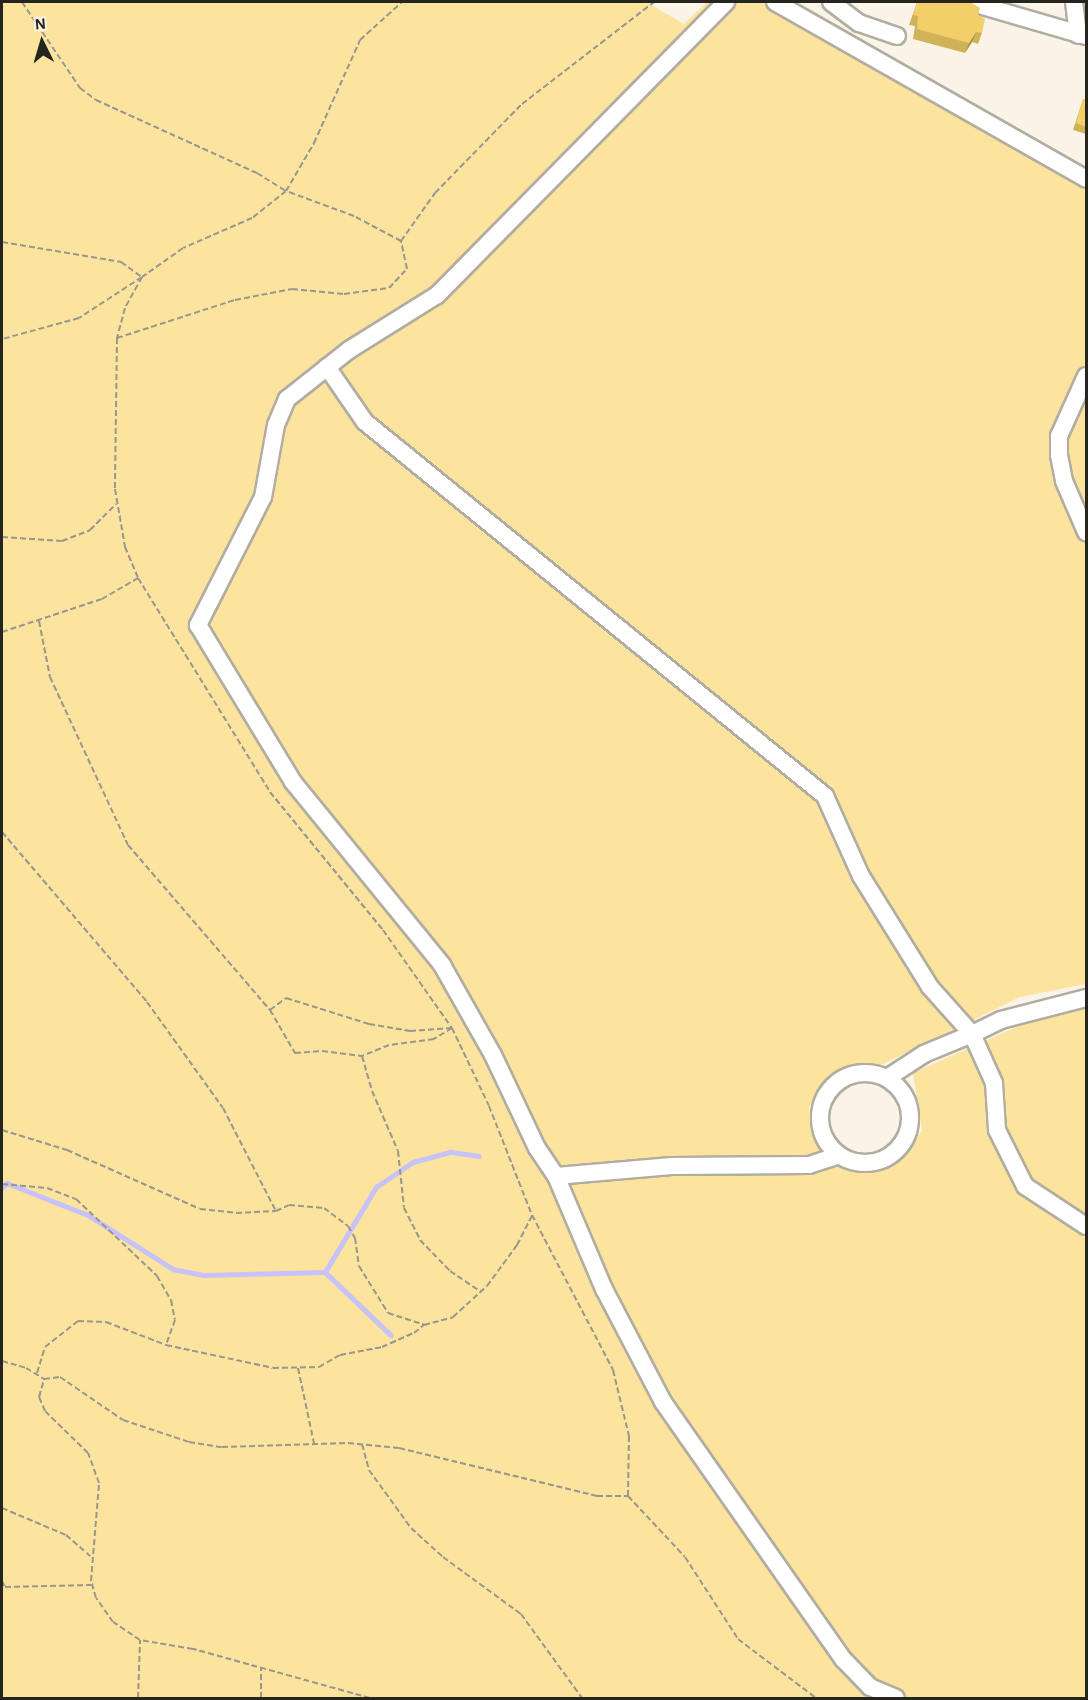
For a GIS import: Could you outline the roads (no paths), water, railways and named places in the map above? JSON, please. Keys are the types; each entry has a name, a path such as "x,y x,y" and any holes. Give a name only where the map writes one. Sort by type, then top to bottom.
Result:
{"street":[{"path":"726,2 437,295 327,367 287,399 276,425 263,497 198,625 294,782 442,965 493,1055 537,1148 556,1176 604,1289 663,1402 843,1659 870,1687 896,1698"},
{"path":"774,2 1086,179"},
{"path":"831,2 859,23 897,36"},
{"path":"969,2 1082,35 1074,2"},
{"path":"327,367 365,423 825,796 861,876 923,977 972,1034 994,1083 998,1130 1025,1186 1086,1226"},
{"path":"1086,376 1059,436 1059,455 1064,482 1086,532"},
{"path":"887,1078 924,1054 1001,1020 1086,998"},
{"path":"857,1073 887,1078 906,1099 909,1128 904,1141 881,1160 853,1161 839,1155 828,1145 819,1116 830,1088 857,1073"},
{"path":"556,1176 672,1166 809,1165 839,1155"}],"waterway":[{"path":"325,1272 376,1187 413,1162 451,1152 479,1156"},
{"path":"2,1188 7,1183 88,1215 173,1269 203,1275 325,1272 391,1335"}]}
